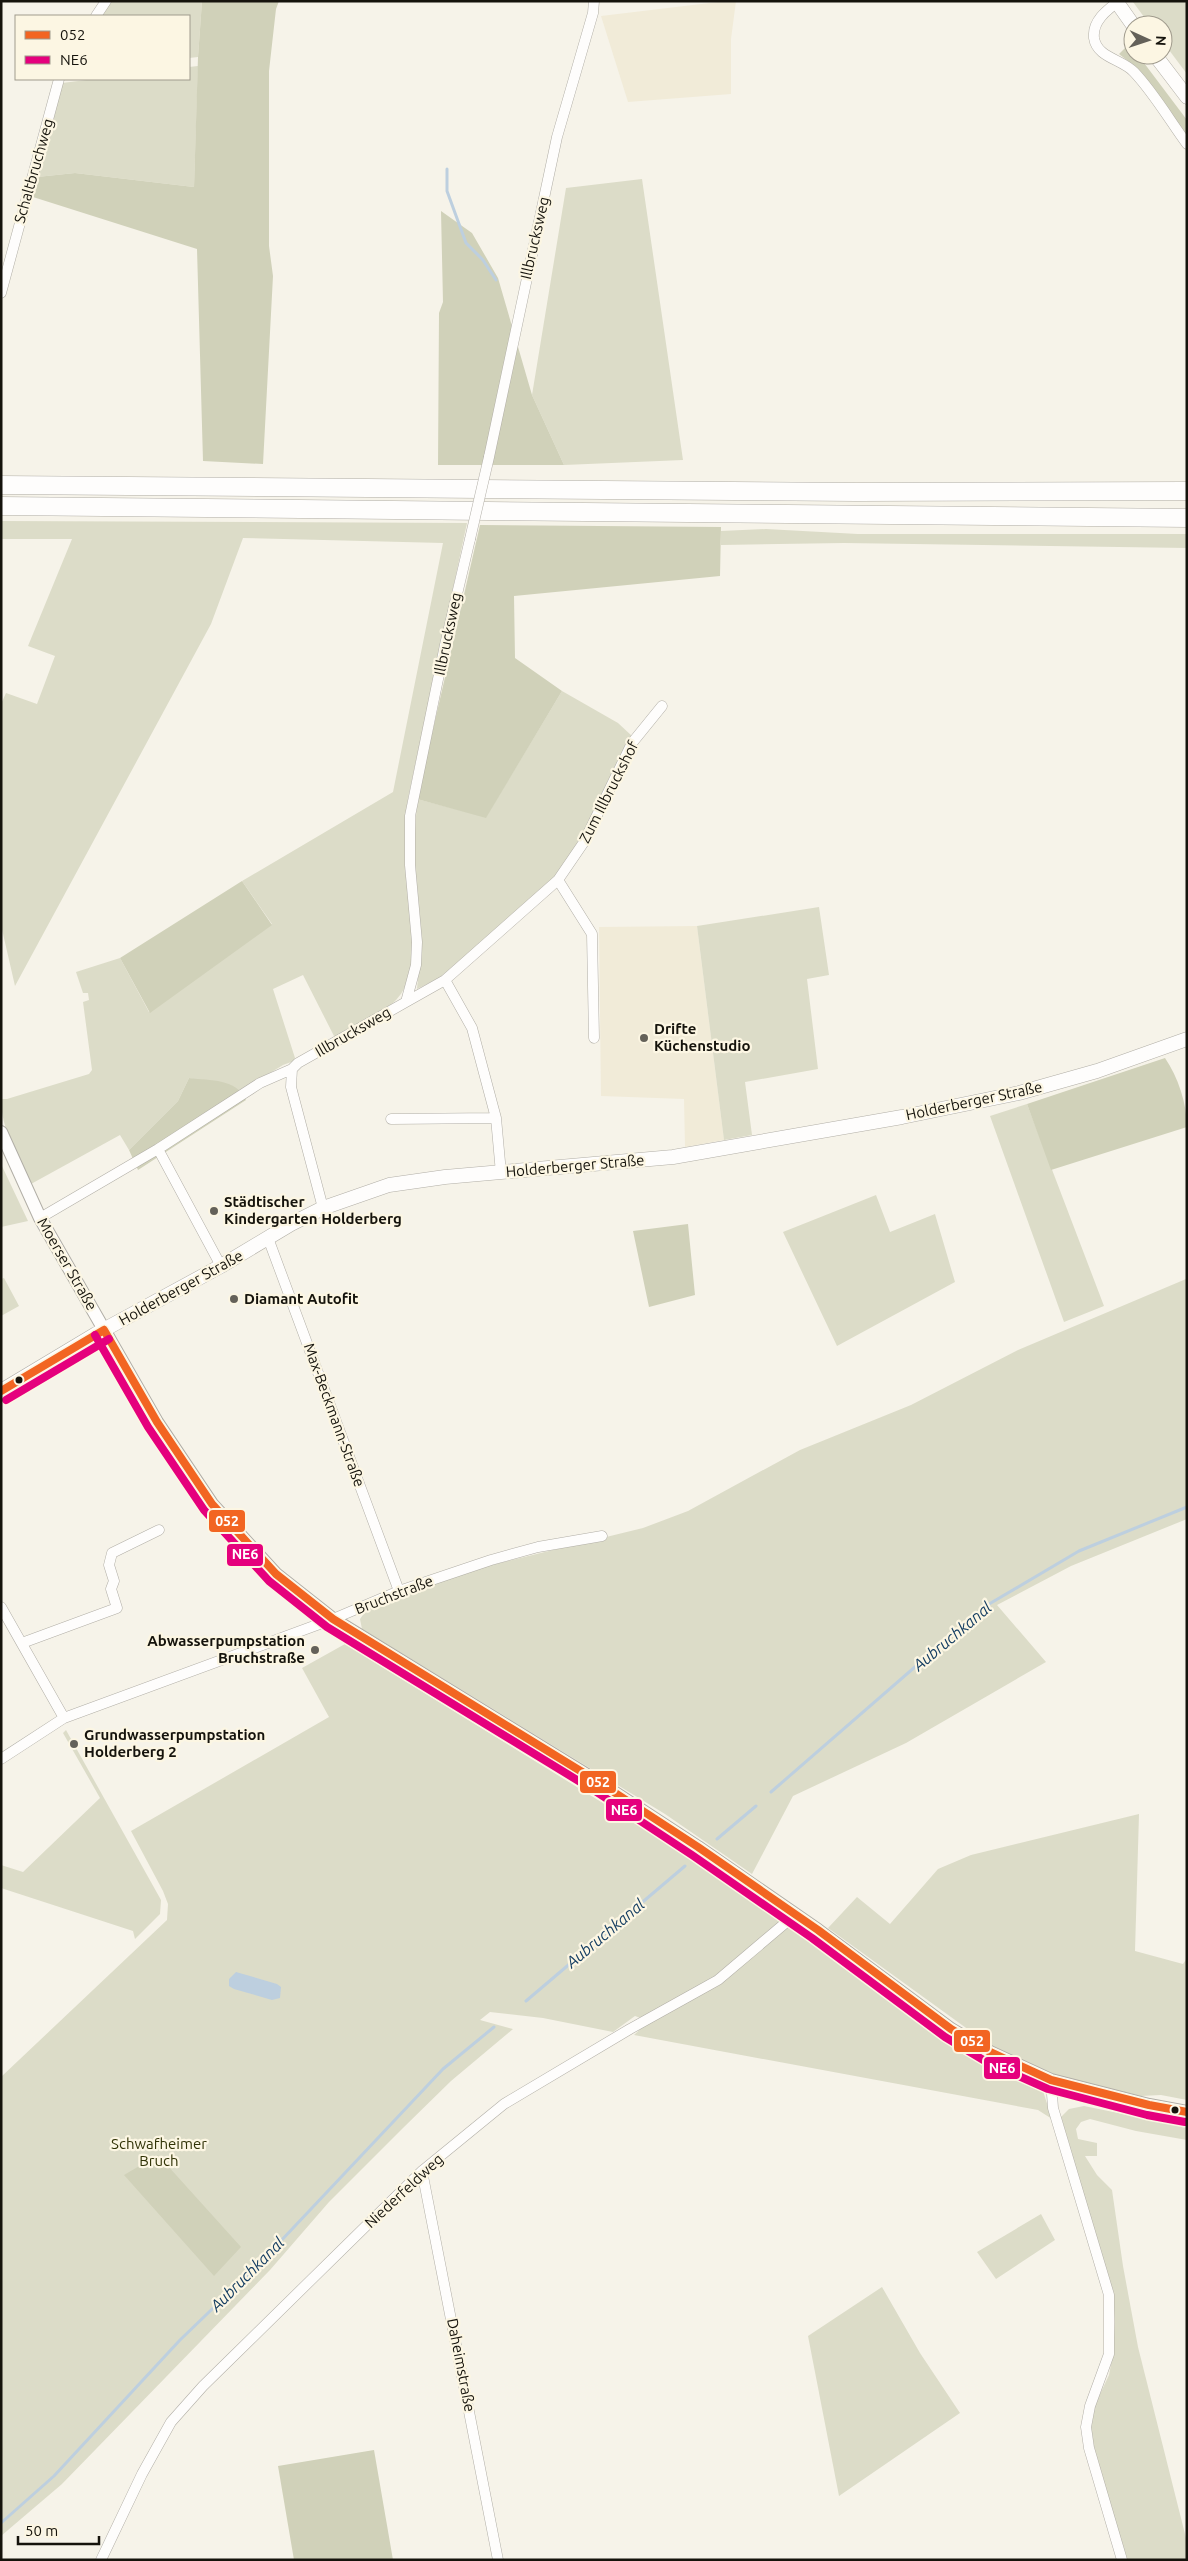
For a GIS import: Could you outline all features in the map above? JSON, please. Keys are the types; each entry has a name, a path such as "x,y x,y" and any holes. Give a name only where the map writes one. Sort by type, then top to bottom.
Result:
{"highway":[{"path":"1,485 856,492 1187,491"},
{"path":"1,506 1187,518"}],"main road":[{"path":"1117,2 1126,15"},
{"path":"1163,65 1187,97"},
{"name":"Holderberger Straße","path":"1,1391 104,1330 322,1208 389,1185 673,1157 981,1102 1097,1071 1187,1039"}],"street":[{"path":"97,15 106,1"},
{"name":"Illbrucksweg","path":"40,1218 158,1149 260,1084 292,1069 298,1063 406,1002 416,965 417,942 410,866 410,816 445,645 489,457 557,137 593,13 594,1"},
{"path":"1117,2 1104,12 1095,26 1094,39 1101,52 1133,71 1187,144"},
{"name":"Schaltbruchweg","path":"1,293 59,80"},
{"name":"Zum Illbruckshof","path":"406,1002 445,980 558,880 584,842 632,743 662,706"},
{"path":"558,880 592,934 594,1038"},
{"path":"445,980 472,1028 496,1118 501,1173"},
{"path":"292,1069 292,1087 322,1208"},
{"path":"391,1119 496,1118"},
{"name":"Moerser Straße","path":"1,1132 40,1218 156,1422 212,1504 276,1574 333,1619 600,1783 796,1914 952,2029 990,2052 1051,2080 1149,2105 1187,2112"},
{"path":"158,1149 221,1266"},
{"name":"Max-Beckmann-Straße","path":"268,1238 399,1591"},
{"path":"22,1643 117,1608 111,1589 114,1580 109,1564 112,1552 159,1530"},
{"name":"Bruchstraße","path":"1,1759 64,1718 333,1619 399,1591 538,1547 602,1536"},
{"path":"1,1607 64,1718"},
{"name":"Niederfeldweg","path":"101,2560 142,2474 171,2422 203,2386 422,2171 504,2104 630,2029 718,1980 796,1914"},
{"path":"1051,2080 1053,2108 1109,2295 1109,2354 1090,2406 1086,2426 1089,2448 1122,2560"},
{"name":"Daheimstraße","path":"422,2171 498,2560"}],"shaded area":[{"path":"736,1 731,39 731,94 628,102 601,16"},
{"path":"697,926 724,1140 685,1147 684,1099 601,1096 599,927"}],"green space":[{"path":"110,1 202,1 198,57 190,58 190,15 101,15"},
{"path":"202,1 279,1 276,9 269,71 269,246 273,276 263,464 203,461 197,249 33,197 37,177 75,173 194,187 198,57"},
{"path":"1187,1 1187,74 1173,55 1173,15 1143,15 1133,2"},
{"path":"1133,65 1146,65 1187,120 1187,137"},
{"path":"198,66 194,187 75,173 37,177 62,83 86,80 190,80 190,67"},
{"path":"642,179 683,460 564,465 532,395 566,188"},
{"path":"441,211 472,233 498,278 532,395 564,465 438,465 439,313 443,302"},
{"path":"1,521 467,523 408,798 405,861 413,939 409,975 404,990 394,1002 380,1012 335,1038 303,975 273,989 295,1058 294,1061 283,1065 241,1091 189,1078 178,1101 129,1150 120,1135 31,1184 7,1132 1,1099 7,1099 89,1074 92,1070 83,1002 89,1000 88,993 83,993 76,972 120,958 149,1012 272,924 242,881 393,792 443,543 243,538 211,624 15,986 1,925 1,704 6,693 37,704 55,656 28,646 72,539 1,539"},
{"path":"480,525 721,527 720,576 514,596 515,658 562,691 486,818 417,799"},
{"path":"766,529 858,534 1187,534 1187,548 844,543 721,545 721,531"},
{"path":"562,691 618,723 632,736 581,840 555,878 460,963 439,978 417,989 421,945 414,852 417,799 486,817"},
{"path":"242,881 272,925 150,1013 120,958"},
{"path":"819,907 829,975 807,979 818,1069 745,1082 752,1135 724,1140 697,926"},
{"path":"1165,1058 1181,1091 1187,1127 1051,1170 1027,1104"},
{"path":"189,1078 214,1080 229,1084 242,1093 246,1100 138,1170 129,1150 178,1101"},
{"path":"1027,1104 1104,1306 1064,1322 990,1116"},
{"path":"1,1164 28,1221 1,1227"},
{"path":"876,1195 890,1232 935,1214 955,1282 837,1346 783,1232"},
{"path":"688,1224 695,1295 649,1307 633,1231"},
{"path":"1186,1271 1187,1519 1071,1566 997,1605 1046,1662 906,1743 793,1796 752,1874 665,1814 362,1629 360,1619 368,1608 405,1592 483,1567 643,1528 688,1511 800,1450 911,1405 1018,1350 1186,1279"},
{"path":"4,1278 19,1306 1,1316 1,1279"},
{"path":"343,1635 633,1811 678,1841 677,1844 628,1810"},
{"name":"Schwafheimer Bruch","path":"345,1644 658,1837 809,1940 943,2039 984,2063 1043,2091 1052,2119 1038,2110 634,2035 649,2021 635,2016 613,2032 543,2018 490,2012 480,2020 513,2029 451,2081 403,2128 329,2202 270,2270 62,2484 1,2536 1,2077 167,1920 168,1904 163,1891 131,1831 329,1717 302,1668"},
{"path":"66,1730 161,1900 160,1914 135,1939 133,1931 1,1888 1,1865 23,1872 100,1798 63,1733"},
{"path":"1139,1814 1135,1951 1183,1964 1187,1958 1187,2100 1161,2095 1141,2096 1053,2075 991,2046 828,1928 857,1897 890,1924 938,1869 971,1855"},
{"path":"796,1924 806,1929 888,1991 944,2030 974,2048 1035,2079 1041,2085 963,2046"},
{"path":"1063,2093 1183,2118 1187,2119 1187,2122 1118,2108"},
{"path":"1084,2106 1187,2127 1187,2140 1136,2131 1090,2119 1081,2122 1076,2129 1078,2139 1097,2143 1097,2156 1085,2156 1097,2175 1112,2190 1123,2266 1138,2347 1187,2542 1187,2560 1125,2560 1092,2448 1090,2427 1094,2407 1109,2375 1113,2354 1115,2322 1113,2293 1061,2117 1069,2109"},
{"path":"158,2155 241,2247 214,2276 124,2175"},
{"path":"1041,2214 1055,2240 996,2279 977,2252"},
{"path":"882,2287 920,2353 960,2413 839,2496 808,2336"},
{"path":"374,2450 393,2560 294,2560 278,2466"}],"water":[{"path":"236,1972 277,1984 281,1987 280,1998 272,2000 234,1989 229,1986 229,1979"}],"waterway":[{"path":"447,169 447,191 466,243 483,260 496,280"},
{"name":"Aubruchkanal","path":"771,1792 984,1607 1079,1551 1187,1507"},
{"name":"Aubruchkanal","path":"717,1839 756,1806"},
{"name":"Aubruchkanal","path":"526,2001 685,1866"},
{"name":"Aubruchkanal","path":"1,2523 54,2476 180,2340 261,2262 443,2069 494,2027"}],"transit line":[{"name":"052","path":"104,1330 157,1422 212,1504 276,1574 333,1619 600,1783 698,1847 818,1930 951,2029 990,2052 1051,2080 1149,2105 1187,2112"},
{"name":"052","path":"1,1391 104,1330"},
{"name":"NE6","path":"95,1335 148,1427 204,1510 269,1581 327,1627 595,1791 812,1938 945,2037 985,2061 1048,2089 1147,2115 1185,2122"},
{"name":"NE6","path":"6,1400 109,1339"}],"place":[{"name":"Drifte Küchenstudio","path":"644,1038"},
{"name":"Städtischer Kindergarten Holderberg","path":"214,1211"},
{"name":"Diamant Autofit","path":"234,1299"},
{"name":"Abwasserpumpstation Bruchstraße","path":"315,1650"},
{"name":"Grundwasserpumpstation Holderberg 2","path":"74,1744"}]}
